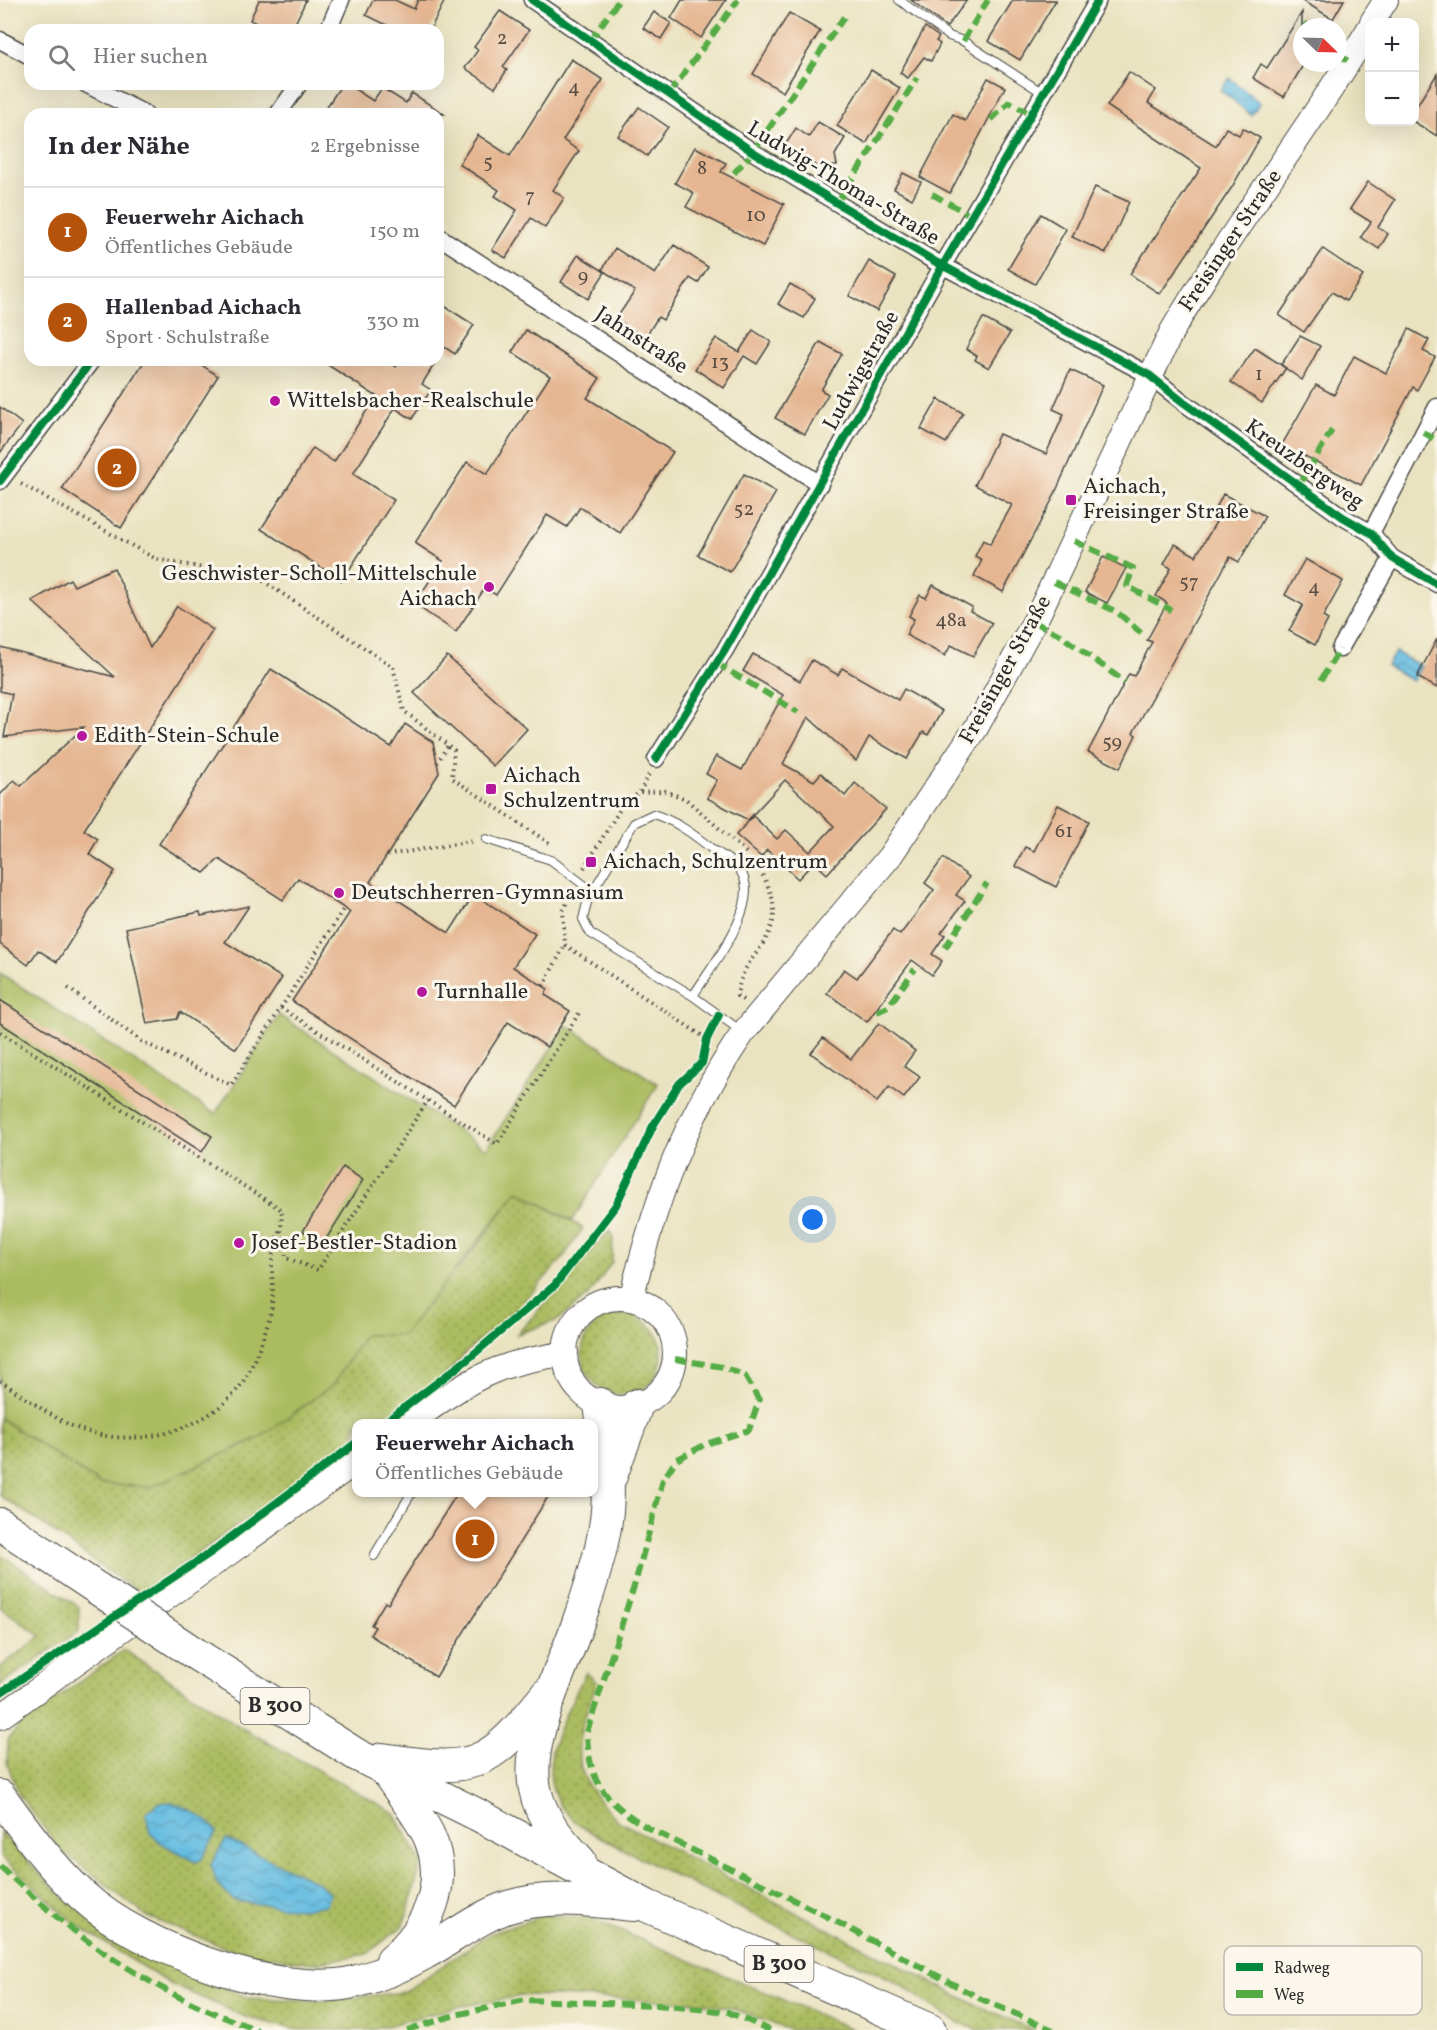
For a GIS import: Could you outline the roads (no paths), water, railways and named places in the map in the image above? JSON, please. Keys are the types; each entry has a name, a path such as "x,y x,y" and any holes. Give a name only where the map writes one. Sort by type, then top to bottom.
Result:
{"highway":[{"path":"597,1880 549,1825 535,1791 532,1773 535,1751 553,1687 594,1573 605,1526 609,1479 600,1404"},
{"path":"609,1479 637,1405"},
{"name":"B 300","path":"0,1524 194,1653 386,1771 480,1816 647,1906 930,2030"},
{"path":"357,1755 438,1766 472,1763 501,1746 553,1687"},
{"path":"374,1975 400,1953 420,1931 428,1918 436,1890 435,1854 428,1833 386,1771"},
{"path":"0,1796 37,1849 85,1898 111,1916 177,1951 220,1969 281,1983 333,1985 354,1982 408,1962 485,1917 518,1905 565,1899 647,1906"}],"main road":[{"path":"1375,18 1386,0"},
{"name":"Freisinger Straße","path":"631,1299 661,1188 693,1118 722,1064 743,1033 890,856 930,800 976,728 1039,613 1149,375 1194,294 1307,128 1365,35"},
{"path":"610,1299 631,1299 650,1307 665,1320 674,1340 674,1366 666,1384 649,1400 621,1408 600,1404 582,1393 575,1384 566,1363 571,1329 584,1312 610,1299"},
{"path":"416,1419 447,1396 486,1375 510,1365 566,1353"},
{"path":"0,1717 352,1466"}],"street":[{"path":"331,24 341,0"},
{"name":"Ludwig-Thoma-Straße","path":"532,0 753,152 943,265 1149,375"},
{"name":"Ludwigstraße","path":"656,759 725,650 943,265 1098,0"},
{"path":"0,40 24,53"},
{"path":"98,90 133,108"},
{"path":"282,108 295,90"},
{"name":"Jahnstraße","path":"444,240 820,484"},
{"path":"2,478 87,366"},
{"name":"Kreuzbergweg","path":"1149,375 1334,511 1371,533 1392,558 1437,584"},
{"path":"1371,533 1437,407"},
{"path":"1340,649 1392,558"}],"lane":[{"path":"899,0 949,36 963,41 1043,93"},
{"path":"693,996 742,912 748,888 741,870 673,820 653,814 634,823 592,891 583,919 590,933 693,996 743,1033"},
{"path":"486,839 551,860 592,891"},
{"path":"374,1556 409,1497"}],"water":[{"path":"1230,78 1260,103 1251,115 1220,90"},
{"path":"1395,652 1421,666 1413,681 1387,666"},
{"path":"172,1802 202,1817 217,1832 201,1860 196,1862 161,1843 150,1833 146,1813 159,1803"},
{"path":"226,1839 316,1882 330,1893 326,1905 301,1909 234,1901 217,1884 211,1864"}],"place":[{"name":"Wittelsbacher-Realschule","path":"275,401"},
{"name":"Hallenbad Aichach","path":"117,468"},
{"name":"Aichach, Freisinger Straße","path":"1071,500"},
{"name":"Geschwister-Scholl-Mittelschule Aichach","path":"489,587"},
{"name":"Edith-Stein-Schule","path":"82,736"},
{"name":"Aichach Schulzentrum","path":"491,789"},
{"name":"Aichach, Schulzentrum","path":"591,862"},
{"name":"Deutschherren-Gymnasium","path":"339,893"},
{"name":"Turnhalle","path":"422,992"},
{"name":"Josef-Bestler-Stadion","path":"239,1243"},
{"name":"Feuerwehr Aichach","path":"475,1539"}]}
